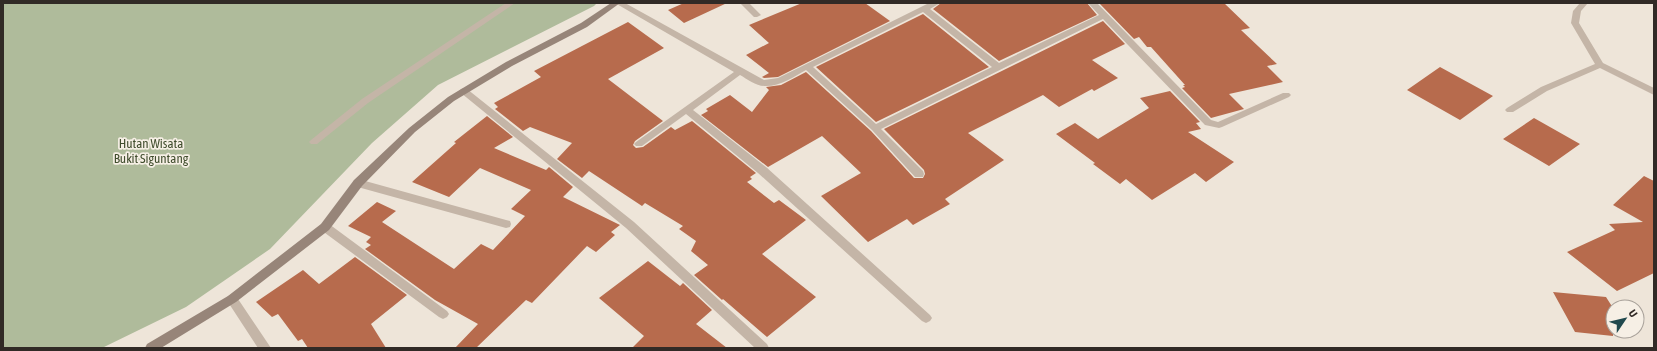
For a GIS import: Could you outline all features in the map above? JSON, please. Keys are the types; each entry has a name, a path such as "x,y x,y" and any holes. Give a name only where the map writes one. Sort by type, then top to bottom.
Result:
{"street":[{"path":"314,142 365,101 511,3"},
{"path":"151,348 232,299 325,227 358,183 412,130 451,99 509,64 584,25 616,3"},
{"path":"619,3 739,72 764,83 780,80 936,3"},
{"path":"744,3 757,15"},
{"path":"1092,3 1208,123 1219,125 1286,95"},
{"path":"1584,3 1577,11 1575,23 1600,65 1654,92"},
{"path":"924,8 998,67"},
{"path":"875,128 1105,15"},
{"path":"1510,110 1551,85 1600,65"},
{"path":"807,66 875,128 919,174"},
{"path":"639,144 739,72"},
{"path":"464,91 630,225 763,348"},
{"path":"687,110 762,170 926,318"},
{"path":"358,183 506,224"},
{"path":"325,227 442,314"},
{"path":"232,299 265,348"}],"green space":[{"name":"Hutan Wisata Bukit Siguntang","path":"3,3 597,3 594,6 438,85 372,143 270,249 186,307 102,348 3,348"}],"building":[{"path":"684,3 727,3 684,23 668,10"},
{"path":"802,3 865,3 890,21 778,77 762,77 769,73 746,55 769,43 749,25"},
{"path":"941,3 1087,3 1097,15 999,61 933,9"},
{"path":"1099,3 1224,3 1250,28 1241,30 1277,64 1267,66 1283,82 1229,94 1244,109 1211,118 1182,88 1185,87 1183,85 1185,85 1151,47 1147,47 1139,37 1134,39"},
{"path":"923,14 989,67 876,122 816,67"},
{"path":"1103,21 1125,44 1092,60 1118,78 1094,91 1092,89 1059,107 1043,95 968,133 1004,160 945,199 950,204 913,225 907,219 868,242 821,196 861,173 822,136 768,167 701,115 708,111 706,109 730,95 752,112 769,90 766,87 781,85 806,72 871,131 914,178 923,178 925,174 924,170 884,129"},
{"path":"628,22 664,48 608,79 663,121 635,141 633,145 636,148 643,147 671,127 675,130 692,121 756,173 750,177 752,179 747,182 774,203 779,200 806,220 762,254 816,297 767,337 694,275 708,265 691,251 696,241 679,229 683,226 645,203 642,206 589,171 582,178 557,159 572,143 530,127 523,131 495,109 498,107 494,103 541,77 534,71"},
{"path":"1440,67 1493,96 1460,120 1407,90"},
{"path":"1170,91 1200,122 1196,123 1201,129 1188,132 1234,162 1206,182 1195,173 1152,200 1126,179 1120,184 1056,134 1075,123 1098,139 1149,108 1140,98"},
{"path":"487,116 513,137 494,148 546,170 549,167 573,187 563,197 620,225 611,232 615,235 596,252 587,246 532,303 526,300 476,348 455,348 478,324 435,300 365,249 371,245 366,242 371,237 348,226 377,202 396,211 382,222 454,269 481,244 493,250 525,216 511,209 531,190 480,168 449,197 412,182 456,143 454,142"},
{"path":"1534,118 1580,144 1549,166 1503,139"},
{"path":"1644,176 1654,181 1654,273 1617,291 1567,252 1615,230 1609,224 1643,222 1613,205"},
{"path":"355,257 407,295 371,324 386,348 308,348 302,339 298,341 278,314 272,317 256,302 303,270 319,284"},
{"path":"648,261 680,286 683,283 712,310 696,324 727,348 632,348 644,336 599,298"},
{"path":"1553,292 1606,297 1607,299 1605,299 1605,335 1575,332"}]}
